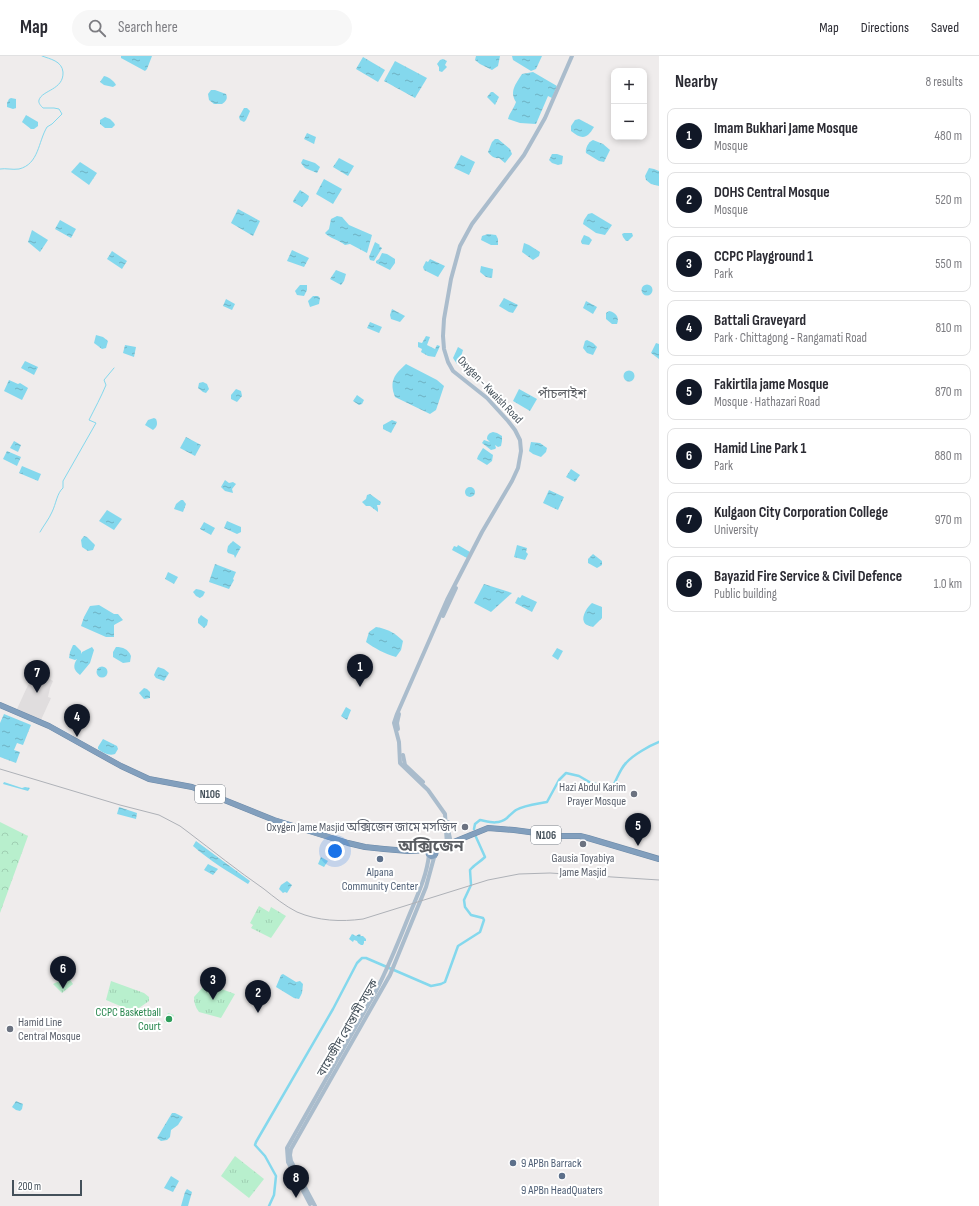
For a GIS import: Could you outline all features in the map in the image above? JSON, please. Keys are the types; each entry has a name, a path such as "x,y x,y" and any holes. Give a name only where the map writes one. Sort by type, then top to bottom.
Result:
{"highway":[{"name":"N106","path":"0,706 60,733 127,772 143,779 192,789 274,823 352,847 384,852 432,852 487,830 559,838 585,839 659,861"},
{"name":"N106","path":"432,852 483,829 495,828 559,836 580,836 659,861"}],"main road":[{"name":"Oxygen - Kwaish Road","path":"449,844 445,814 428,790 400,763 399,742 395,727 395,720 418,662 447,600 485,526 516,475 521,450 518,436 512,424 486,398 453,371 448,362 444,349 444,319 455,263 464,238 480,213 524,154 537,133 573,56"},
{"name":"বায়েজীদ বোস্তামী সড়ক","path":"315,1206 291,1161 291,1149 391,966 426,887 432,852"},
{"name":"বায়েজীদ বোস্তামী সড়ক","path":"312,1206 288,1162 287,1148 388,972"}],"shaded area":[{"path":"39,672 53,681 48,697 51,698 41,720 17,709 28,685 34,682"}],"green space":[{"path":"0,822 28,836 0,913"},
{"path":"259,906 269,912 271,907 286,916 271,938 251,928 253,925 250,923"},
{"path":"68,977 73,984 62,993 53,984"},
{"path":"111,981 144,993 149,997 149,1001 132,1011 106,1000"},
{"path":"203,982 235,994 221,1018 199,1012 197,1008 194,997 202,988"},
{"name":"CCPC Basketball Court","path":"168,1013 174,1015 170,1024 164,1022"},
{"path":"235,1156 264,1179 249,1198 221,1176"}],"water":[{"path":"121,56 152,56 145,71 121,58"},
{"path":"476,56 500,56 498,66 492,70 475,60"},
{"path":"512,56 542,56 536,69 531,71 513,60"},
{"path":"363,57 385,70 378,82 356,69"},
{"path":"443,59 447,61 445,65 447,67 442,72 439,71 437,64"},
{"path":"395,61 427,78 415,98 384,81"},
{"path":"533,72 557,86 552,98 548,96 536,124 520,123 508,119 516,102 513,91 516,84 522,74"},
{"path":"104,76 111,79 116,85 113,87 104,85 100,82"},
{"path":"211,90 226,94 226,101 222,104 214,104 209,100 208,94"},
{"path":"491,92 499,97 495,105 487,97"},
{"path":"11,98 16,99 16,108 13,109 7,107 7,103"},
{"path":"244,108 247,108 250,111 244,122 240,120 239,117"},
{"path":"26,115 38,122 38,126 31,129 22,122"},
{"path":"105,117 114,123 115,125 112,128 105,128 100,124 100,120"},
{"path":"579,119 594,127 587,136 581,137 571,131 571,126 575,120"},
{"path":"307,133 316,137 314,144 304,139"},
{"path":"495,139 498,139 510,149 512,154 505,163 499,158 495,158 488,152 492,142"},
{"path":"593,140 603,144 610,150 604,162 599,161 586,153 587,146"},
{"path":"552,154 563,156 562,164 558,165 549,160"},
{"path":"461,155 475,162 469,175 454,168"},
{"path":"339,158 354,166 348,176 333,167"},
{"path":"303,159 315,163 320,167 317,173 305,168 301,163"},
{"path":"80,162 97,173 89,185 71,172"},
{"path":"649,168 659,171 659,186 651,184 646,180 645,176"},
{"path":"324,179 342,189 333,204 316,194"},
{"path":"300,190 309,196 308,200 302,207 293,202"},
{"path":"238,209 260,221 253,236 231,223"},
{"path":"592,213 612,225 605,235 596,233 583,224 588,214"},
{"path":"337,216 342,217 349,225 372,235 367,253 350,244 345,245 325,233 329,229 331,219"},
{"path":"60,220 76,229 71,238 55,229"},
{"path":"32,230 48,240 40,252 28,242"},
{"path":"632,233 633,236 626,241 622,234"},
{"path":"488,234 496,235 498,245 491,245 481,240 482,236"},
{"path":"584,235 592,240 589,245 582,244 581,241"},
{"path":"375,242 382,248 374,261 370,260 369,257"},
{"path":"524,243 540,252 539,256 533,260 522,252"},
{"path":"292,250 309,258 304,267 287,261"},
{"path":"112,251 127,261 122,269 107,259"},
{"path":"382,253 395,259 395,263 390,270 376,263"},
{"path":"430,259 445,266 438,277 424,270 423,267 426,261 428,262"},
{"path":"481,266 493,269 492,278 486,277 480,272"},
{"path":"336,270 346,274 341,285 330,279"},
{"path":"300,285 307,285 307,290 304,296 297,295 295,291"},
{"path":"645,285 649,285 651,286 651,294 645,295 642,292 642,288"},
{"path":"313,296 318,296 320,298 319,304 310,307 308,301"},
{"path":"504,298 518,305 513,313 499,306"},
{"path":"226,299 235,304 232,310 223,306"},
{"path":"586,301 597,307 593,314 583,308"},
{"path":"392,309 405,316 400,322 391,319 390,315"},
{"path":"609,311 616,315 618,319 617,324 612,324 606,319 606,313"},
{"path":"370,322 382,327 379,333 367,328"},
{"path":"96,335 103,337 108,341 106,348 102,349 94,343"},
{"path":"426,336 430,337 427,345 435,349 437,345 440,346 435,357 428,356 421,352 422,349 418,347 418,342 422,343"},
{"path":"587,340 597,347 593,355 587,353 583,348 585,341"},
{"path":"656,343 659,344 659,359 651,353"},
{"path":"125,345 136,347 134,357 123,353"},
{"path":"458,347 463,350 457,364 453,358"},
{"path":"25,361 38,367 34,375 21,368"},
{"path":"406,364 437,380 444,386 436,410 430,414 395,397 392,387 394,379 398,372"},
{"path":"627,371 631,371 633,372 633,380 627,381 624,378 624,374"},
{"path":"9,380 18,384 20,383 28,388 22,400 4,391"},
{"path":"203,382 207,384 209,389 206,393 198,388 199,383"},
{"path":"236,389 241,391 242,396 237,402 231,399 231,395"},
{"path":"519,389 537,399 530,411 513,401"},
{"path":"357,395 364,400 362,404 359,405 353,401"},
{"path":"154,418 156,419 157,424 153,430 145,425 148,420"},
{"path":"392,420 397,422 391,433 383,429 383,425"},
{"path":"493,432 502,436 502,441 501,446 498,447 495,445 496,448 491,450 482,443 484,440 490,442 487,439 487,436"},
{"path":"186,437 201,445 195,456 180,448"},
{"path":"14,441 21,445 18,452 10,448"},
{"path":"531,442 540,443 547,448 546,452 541,457 529,451"},
{"path":"483,448 493,455 492,461 487,465 477,459"},
{"path":"7,451 21,457 17,466 3,459"},
{"path":"22,466 41,474 38,481 19,473"},
{"path":"571,469 580,475 575,482 566,477"},
{"path":"225,480 229,483 233,482 236,484 232,489 233,493 225,491 221,487"},
{"path":"468,487 472,487 475,492 472,497 468,497 465,494 465,490"},
{"path":"549,490 564,497 558,510 543,503"},
{"path":"370,494 381,502 380,505 377,505 378,512 370,506 366,506 362,502 366,499 367,495"},
{"path":"183,500 186,504 183,512 174,509 176,504"},
{"path":"107,510 122,519 114,530 99,521"},
{"path":"227,521 241,527 241,532 237,534 224,528"},
{"path":"204,522 215,528 211,535 200,529"},
{"path":"84,536 95,545 93,550 88,551 82,547 81,540"},
{"path":"233,541 241,547 235,558 234,555 228,553 227,551 228,546"},
{"path":"458,545 470,552 467,558 452,550 454,546 457,547"},
{"path":"517,545 527,548 526,552 528,554 525,560 514,557"},
{"path":"593,554 602,561 602,565 597,568 588,563 588,559"},
{"path":"215,564 236,572 229,589 209,582"},
{"path":"168,572 178,577 174,584 165,579"},
{"path":"484,584 512,593 491,612 474,603"},
{"path":"196,589 205,592 203,596 200,598 196,596 193,592"},
{"path":"522,595 537,602 532,612 515,603 518,597 520,598"},
{"path":"592,603 602,607 602,618 593,627 585,624 583,620 585,611"},
{"path":"99,605 114,614 118,614 123,620 114,625 114,637 106,637 81,626 90,606"},
{"path":"201,615 208,620 207,625 204,628 198,623 198,619"},
{"path":"376,627 391,632 403,641 401,650 396,657 380,651 366,642 369,632"},
{"path":"73,645 81,651 81,654 92,647 94,650 90,663 80,675 74,667 77,659 75,660 69,658"},
{"path":"116,647 127,650 131,656 130,662 123,663 113,657 113,652"},
{"path":"557,648 563,651 558,660 552,656"},
{"path":"102,666 106,668 108,672 106,676 102,678 98,676 96,672 98,668"},
{"path":"158,667 169,673 164,681 156,678 154,675"},
{"path":"144,688 150,692 150,698 144,699 139,693"},
{"path":"346,707 351,710 347,720 341,716"},
{"path":"4,714 31,725 23,745 17,743 14,750 20,752 16,763 0,757 0,723"},
{"path":"103,739 117,746 118,749 115,754 106,754 98,749"},
{"path":"4,782 22,788 30,788 28,791 3,784"},
{"path":"119,807 137,813 136,819 117,814"},
{"path":"196,841 250,881 248,884 199,851 193,846"},
{"path":"321,857 328,861 324,867 318,864"},
{"path":"208,864 218,869 213,875 204,870"},
{"path":"287,881 292,885 287,893 283,893 279,889 281,885"},
{"path":"352,934 356,936 359,934 361,935 360,936 363,936 366,941 364,941 363,945 354,940 353,942 349,939"},
{"path":"283,974 296,982 300,981 303,984 302,993 299,999 294,998 276,987 281,975"},
{"path":"16,1101 23,1104 20,1111 12,1107"},
{"path":"172,1113 183,1117 178,1125 171,1130 170,1137 167,1140 161,1141 157,1138"},
{"path":"171,1176 179,1181 173,1192 164,1188"},
{"path":"187,1189 192,1192 188,1206 181,1206 185,1192"}],"waterway":[{"path":"0,169 19,169 31,162 37,152 47,127 62,114 59,109 43,108 39,102 44,94 60,83 63,72 58,63 52,59 42,56"},
{"path":"40,532 51,515 58,496 63,488 63,481 96,423 89,420 106,385 104,380 114,368"},
{"path":"474,829 475,824 480,820 500,822 520,808 547,802 559,780 566,773 579,776 591,783 613,786 622,768 629,760 641,751 659,742"},
{"path":"269,1206 274,1195 276,1176 265,1156 255,1145 256,1142 333,1009 357,963 362,958 366,958 431,986 441,984 445,982 458,946 480,932 484,920 483,918 471,915 465,907 464,900 471,885 470,870 485,857 476,837"}],"railway":[{"path":"0,769 120,805 159,815 180,826 288,907 305,915 321,919 363,919 488,880 519,874 550,873 659,880"}],"place":[{"name":"Imam Bukhari Jame Mosque","path":"360,687"},
{"name":"Kulgaon City Corporation College","path":"37,693"},
{"name":"Battali Graveyard","path":"77,737"},
{"name":"Hazi Abdul Karim Prayer Mosque","path":"634,794"},
{"name":"Oxygen Jame Masjid অক্সিজেন জামে মসজিদ","path":"465,827"},
{"name":"Gausia Toyabiya Jame Masjid","path":"583,844"},
{"name":"Fakirtila jame Mosque","path":"638,846"},
{"name":"Alpana Community Center","path":"380,859"},
{"name":"Hamid Line Park 1","path":"63,989"},
{"name":"CCPC Playground 1","path":"213,1000"},
{"name":"DOHS Central Mosque","path":"258,1013"},
{"name":"CCPC Basketball Court","path":"169,1019"},
{"name":"Hamid Line Central Mosque","path":"10,1029"},
{"name":"9 APBn Barrack","path":"513,1163"},
{"name":"9 APBn HeadQuaters","path":"562,1176"},
{"name":"Bayazid Fire Service & Civil Defence","path":"296,1198"}],"district":[{"name":"পাঁচলাইশ","path":"562,394"},
{"name":"অক্সিজেন","path":"431,846"}]}
